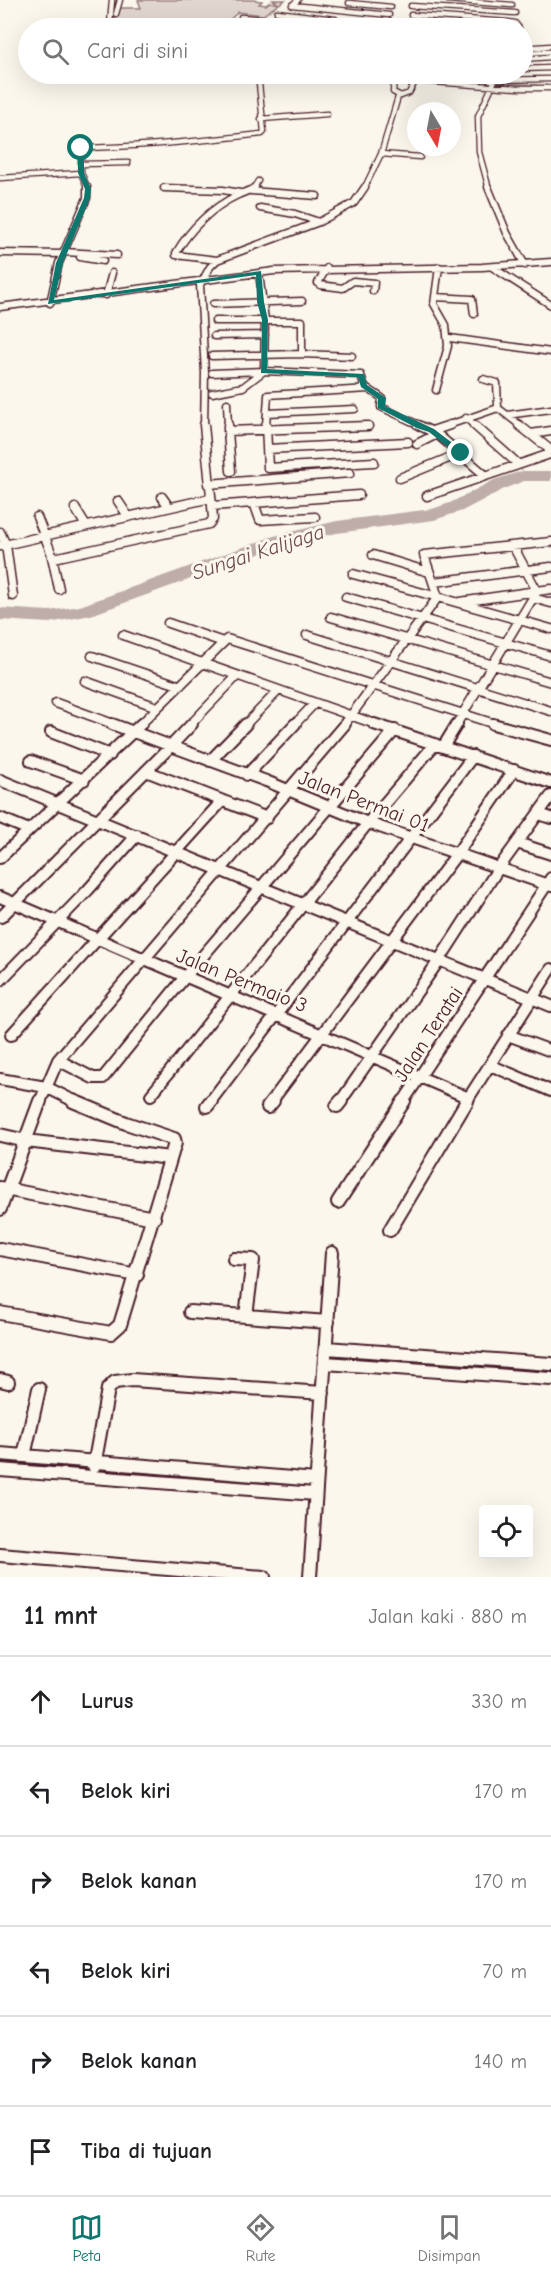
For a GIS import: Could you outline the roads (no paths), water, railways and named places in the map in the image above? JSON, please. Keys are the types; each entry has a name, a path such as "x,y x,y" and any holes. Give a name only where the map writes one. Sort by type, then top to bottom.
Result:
{"street":[{"path":"298,0 292,5 389,15"},
{"path":"315,8 324,0"},
{"path":"448,0 512,5"},
{"path":"340,11 350,2 391,7"},
{"path":"468,18 476,2"},
{"path":"411,18 411,3 515,13"},
{"path":"116,4 116,14"},
{"path":"294,18 307,8"},
{"path":"277,12 326,18"},
{"path":"411,15 454,18"},
{"path":"241,17 249,18"},
{"path":"533,47 551,46"},
{"path":"533,58 551,57"},
{"path":"533,69 551,68"},
{"path":"533,80 551,79"},
{"path":"51,303 63,254 87,198 88,189 81,173 82,147 143,147 157,143 264,133 259,84"},
{"path":"394,84 393,92 401,96 409,93 414,84"},
{"path":"493,84 479,114 476,132 480,156 499,217 512,246 525,265"},
{"path":"505,84 551,88"},
{"path":"240,193 201,220 182,241 176,255 217,260 319,222 354,203 365,188 381,154 401,96"},
{"path":"261,119 327,114"},
{"path":"381,154 420,157"},
{"path":"82,164 128,163"},
{"path":"0,178 81,173"},
{"path":"250,191 256,187 258,181"},
{"path":"164,188 317,196"},
{"path":"260,208 295,214 319,222"},
{"path":"0,253 117,255"},
{"path":"63,254 103,261"},
{"path":"54,558 208,524 213,519 204,434 205,383 201,285 202,280 217,260"},
{"path":"0,307 51,303 274,271 327,268 492,267 551,262"},
{"path":"273,264 274,271"},
{"path":"436,390 450,338 439,309 434,304 439,267"},
{"path":"492,267 551,305"},
{"path":"327,268 318,283 320,285 339,288 345,287 352,281 374,282 373,291"},
{"path":"106,295 112,273"},
{"path":"212,393 243,387 264,371 265,320 259,273"},
{"path":"435,297 472,299 474,314"},
{"path":"213,304 303,301"},
{"path":"215,321 303,321 302,354"},
{"path":"214,336 265,335"},
{"path":"450,338 551,352"},
{"path":"212,356 302,354 352,356"},
{"path":"212,373 264,371 361,375 364,386 382,398 381,407 419,427 434,432 485,475"},
{"path":"427,496 550,454 548,448 498,408 497,383 483,379"},
{"path":"369,389 268,395 266,430 268,468 374,462"},
{"path":"227,404 231,471"},
{"path":"267,449 412,443 466,418 498,408"},
{"path":"267,413 355,409"},
{"path":"507,415 551,409"},
{"path":"466,418 518,464"},
{"path":"228,431 368,426"},
{"path":"531,434 551,431"},
{"path":"400,478 461,453"},
{"path":"208,484 350,473"},
{"path":"3,546 169,507 212,502 254,503 359,495"},
{"path":"162,497 169,507"},
{"path":"118,501 128,516"},
{"path":"254,503 260,520 315,517"},
{"path":"75,508 86,526"},
{"path":"37,518 47,536 54,558 59,589"},
{"path":"0,532 13,596"},
{"path":"438,597 423,557 428,553 551,542"},
{"path":"513,546 526,570 535,594 551,603"},
{"path":"373,555 429,572"},
{"path":"434,582 551,567"},
{"path":"353,574 551,629"},
{"path":"455,602 535,594 551,589"},
{"path":"151,1095 368,823 439,745 507,643 535,594"},
{"path":"346,597 551,656"},
{"path":"0,1209 4,1189 58,1060 352,716 438,597"},
{"path":"331,617 551,682"},
{"path":"168,623 223,642"},
{"path":"123,635 314,704 551,783"},
{"path":"307,635 551,711"},
{"path":"0,858 111,755 227,639 461,715 551,740"},
{"path":"92,656 178,686"},
{"path":"1,917 171,746 237,676"},
{"path":"85,681 157,707"},
{"path":"210,761 278,691"},
{"name":"Jalan Permai 01","path":"56,703 368,823 498,869 549,883"},
{"path":"247,775 314,704"},
{"path":"58,1060 93,1078 103,1078 185,977 395,730"},
{"path":"51,732 111,755"},
{"path":"207,1106 473,756"},
{"path":"32,761 84,780"},
{"path":"268,1107 456,855 514,770"},
{"path":"146,771 267,818"},
{"path":"0,780 551,1006"},
{"path":"337,1106 440,959 498,869 551,796"},
{"path":"11,1035 222,801"},
{"path":"539,814 551,818"},
{"path":"0,818 29,830"},
{"path":"0,981 137,835"},
{"path":"517,843 551,854"},
{"name":"Jalan Teratai","path":"338,1203 549,883"},
{"name":"Jalan Permaio 3","path":"0,897 185,977 278,1014 469,1098"},
{"path":"390,1230 469,1098 551,969"},
{"path":"508,1035 551,1051"},
{"path":"490,1065 551,1091"},
{"path":"0,1079 46,1087 117,1120 174,1139 175,1143 137,1275 120,1325 111,1333 0,1313"},
{"path":"0,1135 26,1141 170,1158"},
{"path":"4,1189 154,1218"},
{"path":"0,1249 137,1275"},
{"path":"310,1577 332,1253"},
{"path":"234,1259 253,1260 246,1316"},
{"path":"190,1312 328,1322"},
{"path":"326,1348 551,1364"},
{"path":"325,1363 551,1379"},
{"path":"92,1477 108,1389 116,1382 132,1380 323,1393"},
{"path":"24,1456 39,1389"},
{"path":"0,1454 95,1462 316,1487"},
{"path":"0,1470 92,1477 316,1487"},
{"path":"0,1555 264,1577"}],"waterway":[{"path":"113,18 115,0"},
{"path":"502,84 537,86"},
{"name":"Sungai Kalijaga","path":"0,614 49,617 84,611 281,540 337,527 434,514 456,507 500,484 522,476 551,476"}]}
